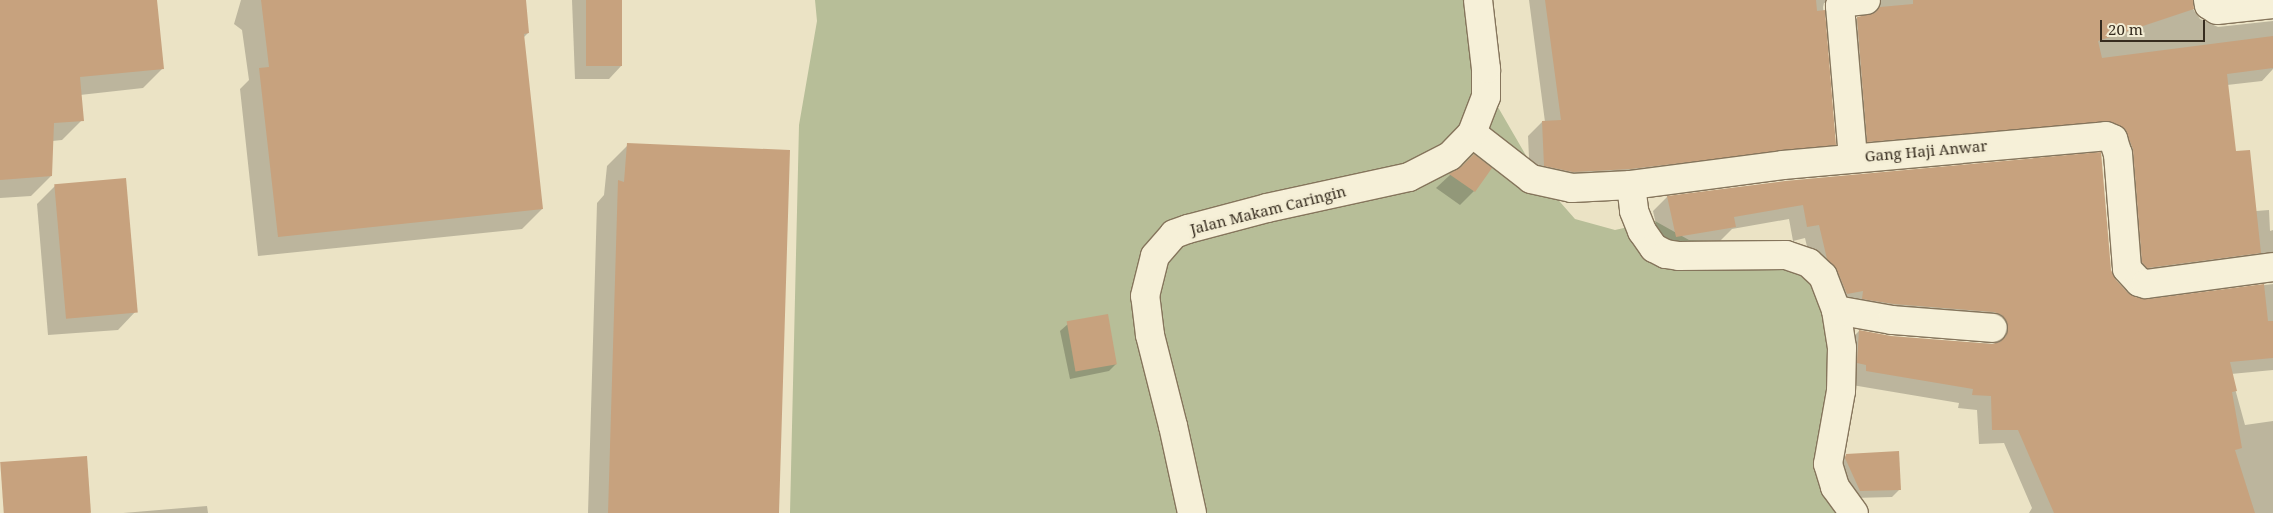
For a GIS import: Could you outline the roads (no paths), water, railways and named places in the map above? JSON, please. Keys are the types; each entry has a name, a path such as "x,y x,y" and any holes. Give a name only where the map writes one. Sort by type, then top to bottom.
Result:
{"street":[{"name":"Jalan Makam Caringin","path":"1192,513 1150,335 1145,296 1155,256 1174,234 1188,229 1267,208 1409,177 1450,156 1472,133 1486,97 1486,69 1478,0"},
{"path":"1853,158 1840,6 1848,2 1866,0"},
{"path":"2208,0 2209,5 2217,10 2273,4"},
{"name":"Gang Haji Anwar","path":"1472,133 1531,179 1572,188 1631,185 1783,165 2106,136 2113,139 2118,154 2124,260 2127,269 2139,282 2146,284 2273,267"},
{"path":"1631,185 1634,211 1642,231 1654,248 1666,254 1679,256 1786,255 1809,263 1823,276 1836,310 1842,348 1841,391 1828,464 1835,487 1854,513"},
{"path":"1836,310 1892,320 1993,328"}]}
